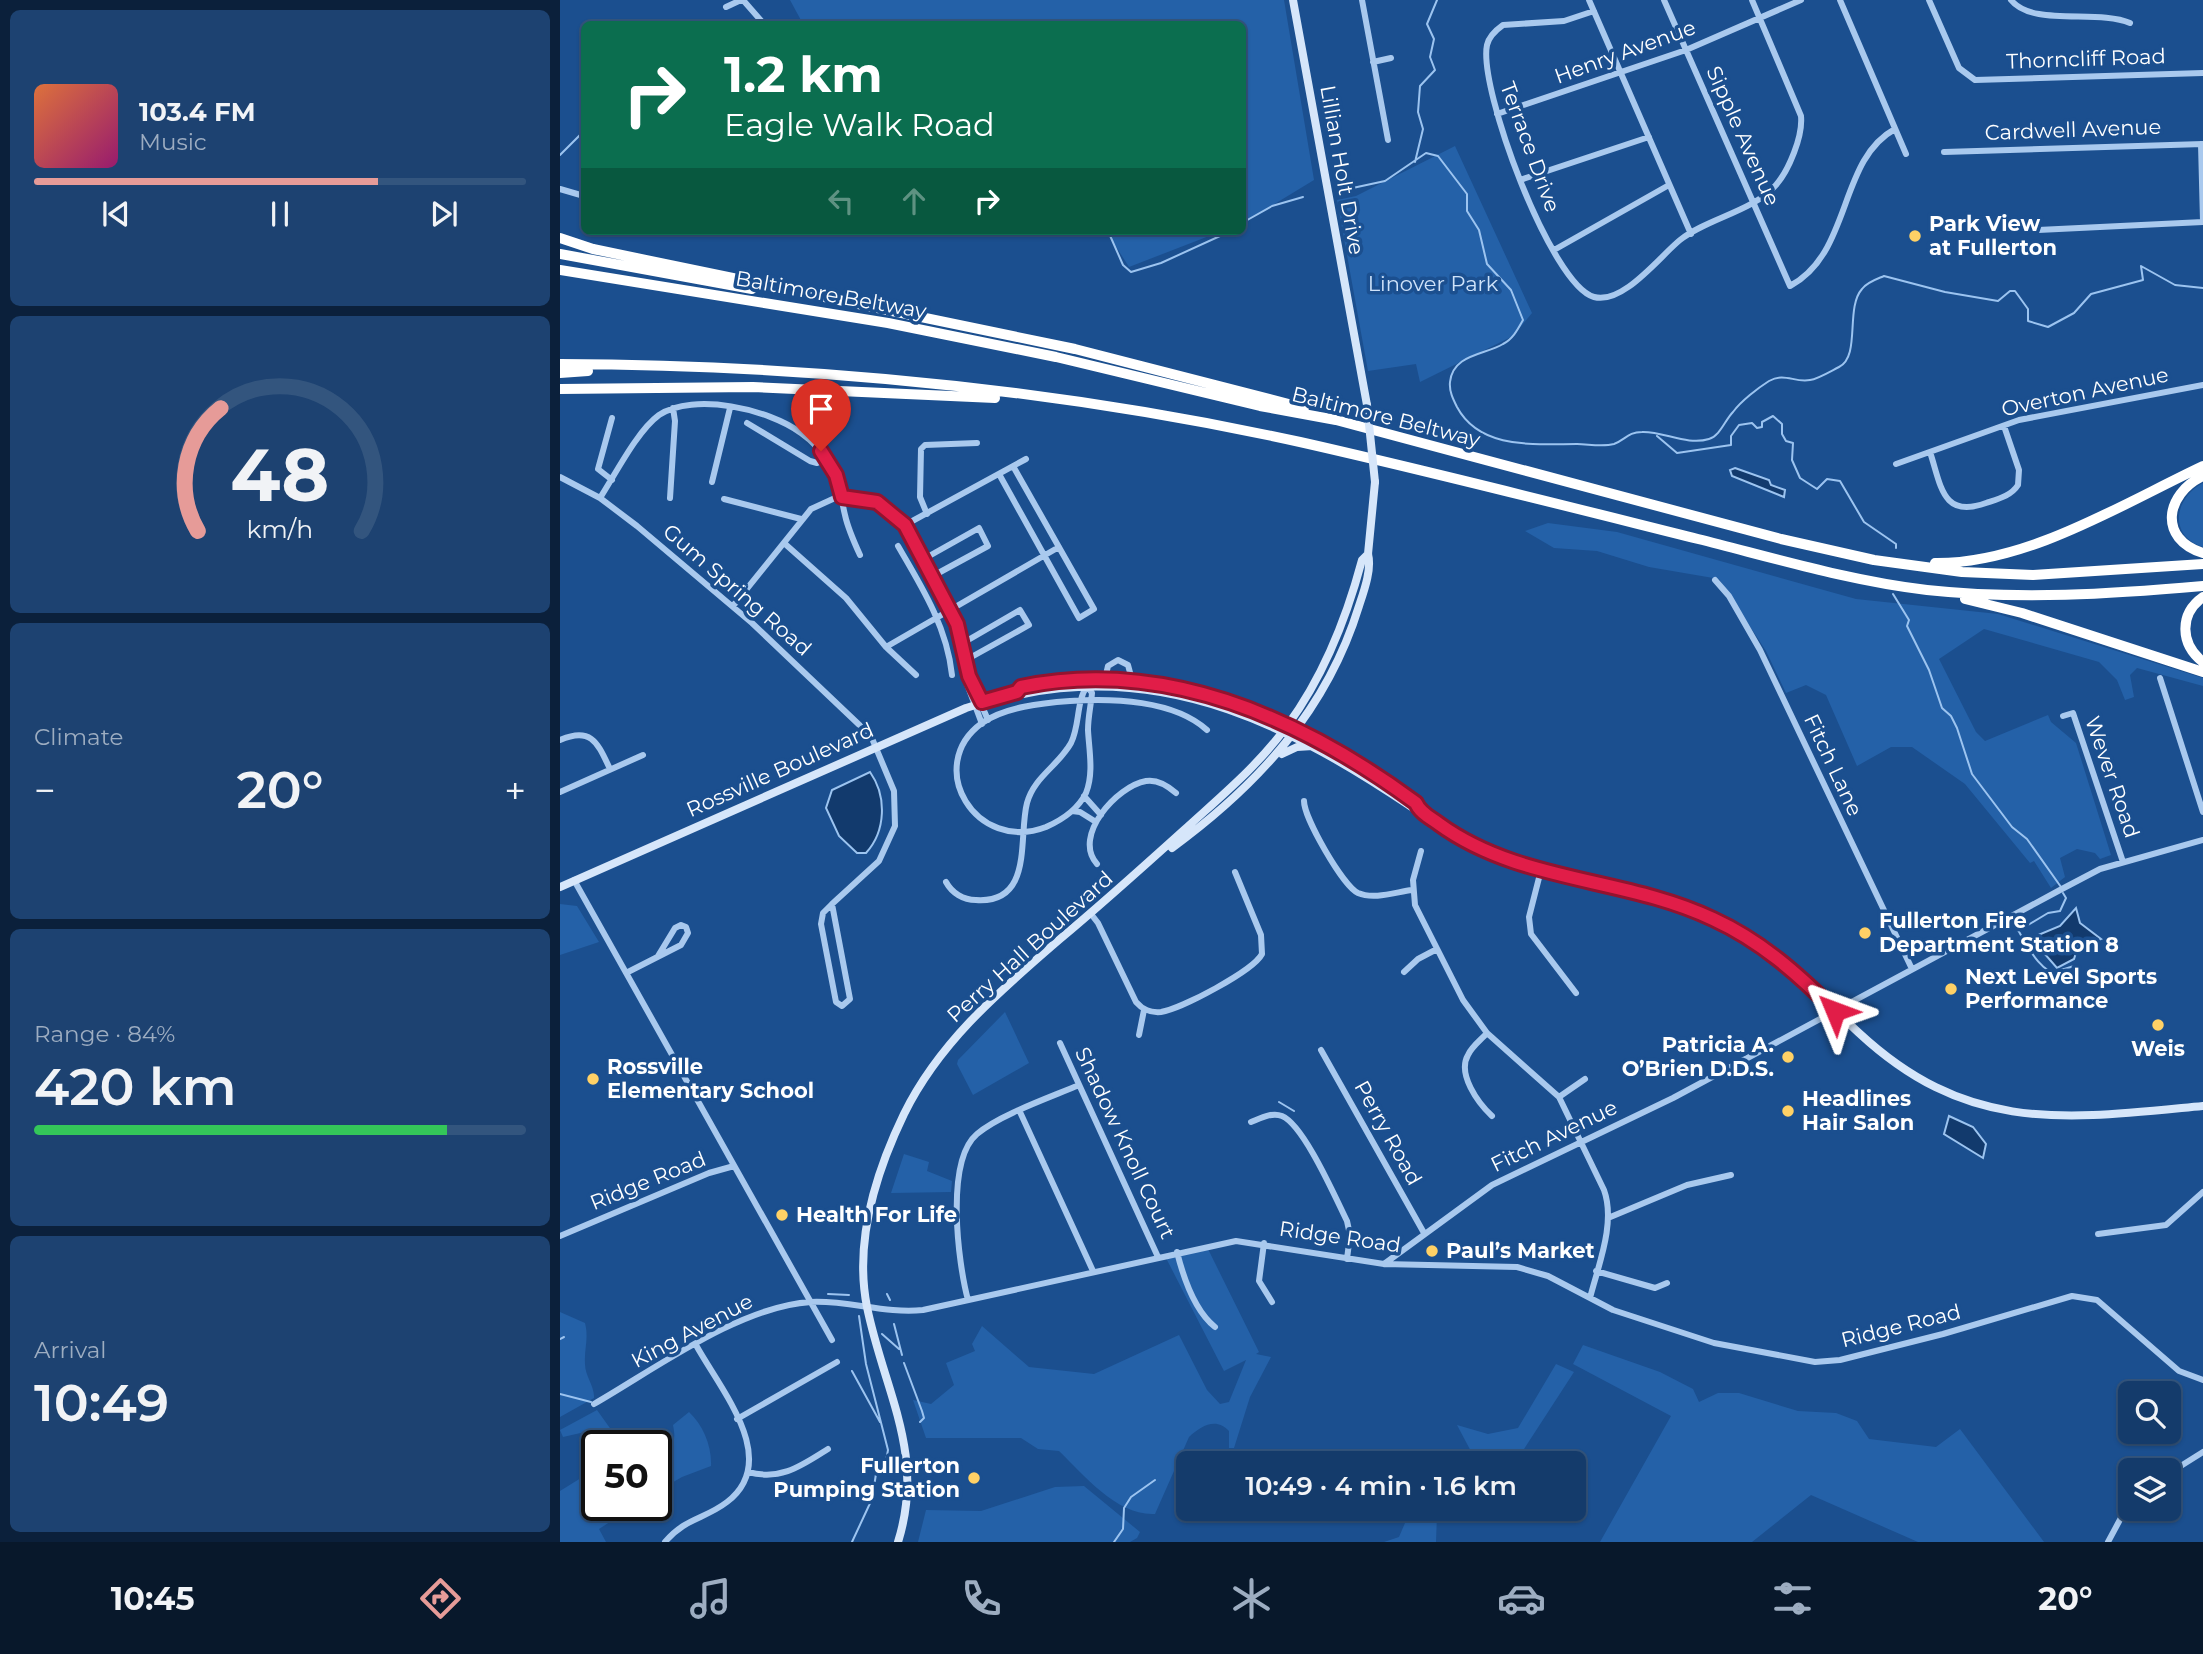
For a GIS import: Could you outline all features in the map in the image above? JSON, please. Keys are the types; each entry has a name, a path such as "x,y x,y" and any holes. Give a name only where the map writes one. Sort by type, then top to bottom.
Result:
{"highway":[{"path":"560,238 593,249 1131,361 1307,409 1336,420"},
{"path":"560,254 711,282 879,307"},
{"name":"Baltimore Beltway","path":"560,270 916,328 1336,420 1759,533 1899,565 1993,574 2073,574 2203,564"},
{"name":"Baltimore Beltway","path":"560,364 825,376 1039,396 1109,407 1298,442 1831,573 1925,589 1992,595 2075,596 2203,586"},
{"path":"560,373 623,370 825,376"},
{"path":"560,389 820,388 1109,407"},
{"path":"1759,533 1914,561 1974,562 2023,550 2203,466"},
{"path":"2203,476 2178,494 2172,516 2181,541 2203,553"},
{"path":"1925,589 2022,613 2203,672"},
{"path":"2203,597 2188,615 2185,632 2189,647 2203,662"}],"main road":[{"name":"Lillian Holt Drive","path":"1293,0 1367,405 1375,482 1367,554 1370,562 1348,636 1329,678 1296,731"},
{"name":"Lillian Holt Drive","path":"1287,727 1317,679 1339,634 1362,561 1367,554"},
{"path":"1339,634 1348,636"},
{"name":"Rossville Boulevard","path":"560,887 978,704 1017,692 1021,687 1059,680 1132,680 1218,698 1296,731 1371,770 1416,803 1419,809"},
{"name":"Rossville Boulevard","path":"1017,692 1023,694 1087,686 1129,688 1187,698 1287,727"},
{"name":"Perry Hall Boulevard","path":"898,1542 909,1491 908,1455 867,1308 863,1258 871,1207 889,1148 919,1086 973,1017 1151,862 1240,780 1287,727"},
{"name":"Rossville Boulevard","path":"1296,731 1482,851 1541,870 1668,901 1714,919 1779,958 1872,1044 1904,1068 1949,1092 1995,1109 2033,1116 2071,1118 2203,1106"},
{"name":"Perry Hall Boulevard","path":"1151,862 1213,817 1271,762 1296,731"},
{"path":"1271,762 1294,748 1316,746"}],"street":[{"path":"726,7 742,0 761,21"},
{"path":"1362,0 1388,140"},
{"path":"1589,0 1691,234 1766,194 1779,180 1802,129 1799,109 1752,0"},
{"name":"Sipple Avenue","path":"1664,0 1790,286 1809,274 1825,255 1874,143 1895,129"},
{"name":"Henry Avenue","path":"1497,114 1686,50 1801,0"},
{"path":"1840,0 1906,154"},
{"name":"Thorncliff Road","path":"1929,0 1959,68 1970,79 2203,73"},
{"path":"2011,0 2020,9 2034,13 2087,15 2120,19 2130,23"},
{"name":"Terrace Drive","path":"1594,11 1558,22 1508,23 1488,41 1488,79 1497,114 1530,208 1580,288 1591,296 1604,298 1656,266 1671,248 1691,234"},
{"path":"1374,62 1391,58"},
{"path":"1520,180 1648,137"},
{"path":"2038,230 2203,222 2202,144"},
{"name":"Cardwell Avenue","path":"1944,152 2202,144"},
{"path":"1555,250 1669,185"},
{"path":"560,189 581,195"},
{"name":"Overton Avenue","path":"1896,464 2004,426 2044,415 2203,385"},
{"path":"600,498 648,426 673,408 695,403 730,408 786,423 813,443 836,475 847,524 860,555"},
{"path":"670,498 676,421 673,408"},
{"path":"712,482 730,408"},
{"path":"612,418 598,469 612,480"},
{"path":"747,423 810,461 817,463 827,459"},
{"path":"1930,452 1948,501 1961,508 1971,509 2003,497 2018,485 2019,470 2004,426"},
{"path":"928,514 920,496 921,449 925,445 977,443"},
{"path":"905,525 1026,459"},
{"path":"999,474 1079,618 1094,609 1013,466"},
{"name":"Gum Spring Road","path":"560,477 600,498 733,606 871,736 894,791 896,816 892,836 873,868 832,904"},
{"path":"733,606 801,519 817,505 842,497 877,502 905,525 950,609 963,643 969,676 985,722"},
{"path":"724,499 801,519"},
{"path":"922,560 979,528 988,546 931,577"},
{"path":"784,543 846,598 886,647 916,676"},
{"path":"898,546 936,616 950,650 953,675"},
{"path":"886,647 1059,548"},
{"name":"Fitch Lane","path":"1715,580 1729,596 1760,650 1912,969"},
{"path":"963,643 1020,610 1029,625 966,660"},
{"path":"1105,679 1108,667 1118,660 1128,665 1132,680"},
{"path":"2160,678 2203,812"},
{"path":"946,882 955,893 973,900 1002,893 1020,873 1027,802 1039,778 1071,743 1087,686"},
{"path":"1087,686 1092,693 1091,701 1088,726 1090,768 1084,796 1072,811 1051,824 1024,834 996,829 976,816 962,799 958,774 962,750 985,722 1022,708 1091,701 1166,710 1196,720 1207,730"},
{"name":"Wever Road","path":"2063,716 2073,713 2123,862"},
{"path":"1078,724 1088,726"},
{"path":"560,740 578,734 588,736 598,745 610,769"},
{"path":"560,792 643,755"},
{"path":"1097,864 1089,851 1088,839 1101,815 1130,789 1146,781 1167,785 1176,793"},
{"path":"1084,796 1101,815"},
{"path":"1304,801 1308,818 1352,889 1370,896 1412,890"},
{"path":"1072,811 1080,812 1096,822"},
{"name":"Fitch Avenue","path":"1384,1264 1492,1185 1685,1092 2063,888 2123,862 2203,840"},
{"path":"1421,851 1412,890 1420,916 1463,1000 1487,1033 1559,1097 1607,1198 1608,1218 1590,1298"},
{"path":"1541,870 1529,917 1531,934 1576,993"},
{"path":"1091,914 1098,923 1133,998 1144,1010 1169,1010 1245,972 1259,959 1263,949 1261,935 1235,872"},
{"path":"574,880 734,1166"},
{"path":"832,904 850,999 842,1006 836,1002 821,920 832,904"},
{"path":"626,973 681,945 688,933 686,927 681,925 675,928 658,956"},
{"path":"1404,972 1418,959 1437,949"},
{"path":"828,963 843,961"},
{"path":"1139,1035 1144,1010"},
{"path":"1487,1033 1467,1056 1465,1069 1480,1103 1492,1116"},
{"name":"Shadow Knoll Court","path":"1060,1043 1158,1257"},
{"name":"Perry Road","path":"1321,1050 1424,1233"},
{"path":"1559,1097 1585,1079"},
{"path":"968,1300 962,1269 958,1180 967,1148 976,1135 1079,1085"},
{"path":"1020,1112 1093,1271"},
{"path":"1251,1122 1275,1115 1283,1116 1297,1128 1347,1222 1350,1241 1347,1259"},
{"name":"Ridge Road","path":"560,1236 709,1173 734,1166 811,1302 913,1311 1231,1241 1264,1243 1384,1264 1517,1266 1548,1276 1628,1315 1733,1348 1824,1362 2016,1315 2072,1296 2085,1296 2097,1300 2179,1371 2203,1380"},
{"path":"1608,1218 1687,1185 1731,1175"},
{"path":"2098,1234 2161,1226 2203,1192"},
{"path":"1264,1243 1259,1281 1272,1302"},
{"path":"1177,1252 1181,1271 1208,1321 1214,1327"},
{"path":"1597,1271 1655,1288 1667,1283"},
{"path":"811,1302 832,1340"},
{"name":"King Avenue","path":"594,1404 754,1315 811,1302"},
{"path":"665,1542 685,1522 730,1500 742,1486 748,1472 751,1448 696,1345"},
{"path":"737,1419 837,1362"},
{"path":"748,1472 764,1476 782,1475 828,1449"},
{"path":"2181,1466 2203,1452"},
{"path":"2108,1542 2119,1521"}],"green space":[{"path":"790,0 1284,0 1314,180 1246,221 1246,21 801,21"},
{"name":"Linover Park","path":"1455,146 1532,313 1513,336 1420,382 1416,364 1368,371 1337,200 1356,196"},
{"path":"1109,235 1212,235 1129,267"},
{"path":"2203,483 2203,547 2184,534 2179,516 2186,498"},
{"path":"1548,523 1617,532 1856,599 1998,614 2203,678 2203,686 2137,668 2130,675 2134,697 2125,700 2117,680 2099,662 1984,629 1939,659 1976,732 1985,741 2048,715 2051,722 2076,743 2111,855 2100,859 2095,853 2077,849 2060,858 2065,877 2051,888 2034,861 2030,863 1965,784 1912,747 1891,747 1857,766 1826,695 1806,685 1786,693 1766,651 1719,579 1649,567 1597,551 1554,548 1525,531"},
{"path":"560,904 577,906 599,942 560,955"},
{"path":"1005,1012 1029,1063 973,1095 957,1064 958,1060"},
{"path":"904,1154 929,1162 927,1171 952,1181 951,1192 891,1193"},
{"path":"1208,1249 1259,1352 1256,1354 1271,1357 1250,1397 1234,1448 1229,1448 1229,1431 1219,1424 1204,1427 1189,1437 1183,1451 1176,1451 1176,1466 1155,1514 1127,1508 1090,1482 1059,1451 1038,1449 1021,1438 926,1438 913,1400 931,1404 954,1385 946,1363 975,1351 972,1344 982,1326 1029,1367 1094,1374 1179,1335 1207,1390 1220,1404 1229,1402 1246,1360 1224,1371 1166,1258"},
{"path":"560,1312 585,1323 585,1368 594,1398 560,1417"},
{"path":"1583,1345 1660,1372 1693,1389 1699,1402 1718,1393 1739,1393 1798,1411 1836,1413 1857,1421 1869,1439 1936,1447 1960,1429 2044,1542 1918,1542 1811,1495 1752,1542 1600,1542 1671,1416 1573,1364"},
{"path":"1556,1364 1574,1372 1523,1451 1471,1451 1457,1425 1488,1434 1518,1428"},
{"path":"597,1410 611,1430 581,1430 581,1433 563,1437 560,1430"},
{"path":"689,1412 706,1436 711,1466 672,1483 674,1441 673,1425"},
{"path":"581,1478 581,1521 611,1521 599,1529 606,1542 560,1542 560,1491"},
{"path":"1084,1486 1140,1532 1137,1538 1130,1542 918,1542 926,1510 981,1511 1055,1487"},
{"path":"1406,1521 1437,1521 1436,1542 1384,1542 1399,1537"}],"shaded area":[{"path":"1735,468 1769,480 1771,485 1785,490 1784,497 1732,476 1730,470"},
{"path":"870,772 879,792 881,824 866,853 857,853 839,836 826,808 832,790"},
{"path":"2076,908 2080,923 2101,939 2086,945 2079,943 2074,959 2057,968 2031,938 2060,926"},
{"path":"1949,1116 1973,1127 1986,1144 1983,1158 1944,1134"}],"waterway":[{"path":"1415,162 1423,129 1418,112 1420,86 1435,70 1430,57 1434,39 1427,24 1437,0"},
{"path":"560,155 581,134"},
{"path":"1348,189 1385,181 1426,153 1438,156 1467,194 1467,211 1479,230 1487,264 1511,290 1523,320 1507,342 1457,366 1452,373 1451,392 1467,421 1480,431 1494,438 1527,444 1609,445 1633,433 1642,432 1692,441 1709,439 1719,431 1740,404 1769,381 1780,377 1804,381 1821,377 1846,361 1857,297 1867,284 1884,276 1945,292 1998,301 2010,291 2015,291 2028,309 2028,321 2048,327 2074,313 2091,294 2143,280 2141,266 2175,285 2203,288"},
{"path":"1246,221 1272,206 1303,197"},
{"path":"1110,235 1123,265 1131,272 1161,263 1222,235"},
{"path":"1657,436 1677,453 1731,445 1731,436 1739,425 1752,423 1757,428 1762,427 1762,422 1773,416 1782,424 1782,434 1786,441 1793,443 1792,460 1800,478 1817,489 1827,479 1840,481 1864,522 1896,544 1896,548"},
{"path":"1893,594 1909,620 1907,626 1929,670 1942,708 1951,716 1957,728 1972,774 2012,827 2027,839 2061,887"},
{"path":"2063,893 2066,898 2060,911 2048,913 2028,925 2023,923 2018,930 2047,970 2061,975 2061,970 2074,966"},
{"path":"1279,1102 1294,1111"},
{"path":"828,1294 849,1295"},
{"path":"887,1294 890,1300"},
{"path":"852,1542 872,1499 876,1474 886,1461 888,1450 866,1364 859,1316"},
{"path":"894,1324 902,1355"},
{"path":"882,1334 899,1349"},
{"path":"560,1339 564,1337"},
{"path":"904,1363 924,1418 920,1422"},
{"path":"852,1371 880,1422"},
{"path":"560,1394 591,1402"},
{"path":"1114,1542 1123,1529 1124,1508 1131,1497 1155,1480"}],"place":[{"name":"Park View at Fullerton","path":"1915,236"},
{"name":"Fullerton Fire Department Station 8","path":"1865,933"},
{"name":"Next Level Sports Performance","path":"1951,989"},
{"name":"Weis","path":"2158,1025"},
{"name":"Patricia A. O’Brien D.D.S.","path":"1788,1057"},
{"name":"Rossville Elementary School","path":"593,1079"},
{"name":"Headlines Hair Salon","path":"1788,1111"},
{"name":"Health For Life","path":"782,1215"},
{"name":"Paul’s Market","path":"1432,1251"},
{"name":"Fullerton Pumping Station","path":"974,1478"}],"route":[{"path":"821,451 836,475 842,497 859,497 877,502 905,525 957,624 969,676 974,681 982,702 1017,692 1021,687 1059,680 1092,679 1132,680 1175,687 1249,707 1289,723 1360,763 1416,803 1419,809 1446,829 1482,851 1541,870 1668,901 1728,926 1779,958 1835,1011"}]}
